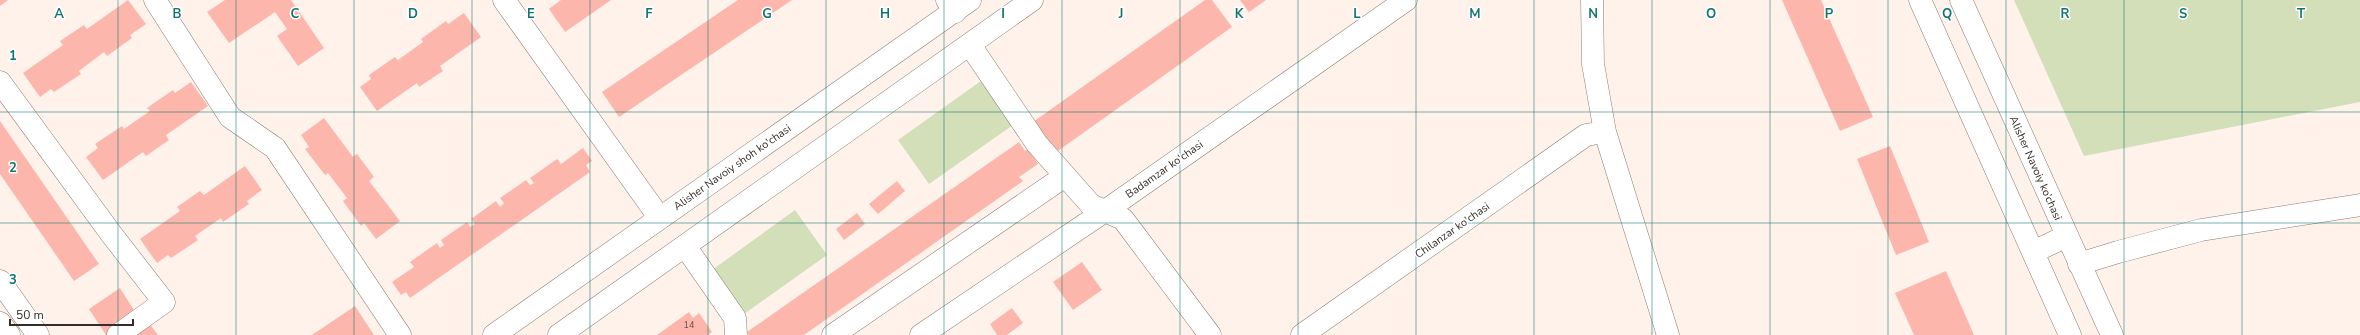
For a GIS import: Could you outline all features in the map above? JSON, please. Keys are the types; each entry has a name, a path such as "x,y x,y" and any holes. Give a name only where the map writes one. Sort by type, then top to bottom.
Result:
{"street":[{"path":"155,0 230,117 275,148 400,335"},
{"path":"504,0 659,217"},
{"path":"559,335 1032,0"},
{"name":"Badamzar ko'chasi","path":"921,335 1105,211 1406,0"},
{"path":"1592,0 1593,64 1605,132 1668,335"},
{"path":"1920,0 2070,335"},
{"name":"Alisher Navoiy ko’chasi","path":"1960,0 2112,335"},
{"name":"Alisher Navoiy shoh ko'chasi","path":"494,335 957,4"},
{"path":"970,45 1037,144 1091,205 1123,219 1210,335"},
{"path":"0,82 107,229 164,302 118,335"},
{"name":"Chilanzar ko'chasi","path":"1302,335 1586,136 1605,132"},
{"path":"833,335 1065,176"},
{"path":"2079,264 2201,230 2360,205"},
{"path":"2033,252 2066,236"},
{"path":"685,246 735,318 736,335"},
{"path":"0,282 38,335"},
{"path":"0,323 8,335"}],"green space":[{"path":"2014,0 2360,0 2360,102 2084,156"},
{"path":"981,81 1013,125 929,184 898,140"},
{"path":"795,210 827,255 744,314 712,270"}],"building":[{"path":"0,0 8,0 0,6"},
{"path":"128,0 146,24 130,35 132,38 107,56 104,52 79,71 81,74 54,92 51,89 40,97 23,73 63,45 60,41 84,25 87,29"},
{"path":"225,0 291,0 324,48 298,66 277,36 287,29 275,12 229,43 207,12"},
{"path":"561,0 611,0 565,32 549,9"},
{"path":"738,0 792,0 619,117 602,92"},
{"path":"1205,0 1212,0 1232,27 1055,153 1033,122"},
{"path":"1240,0 1266,0 1249,12"},
{"path":"1782,0 1821,0 1873,117 1840,131"},
{"path":"464,13 481,37 440,66 443,71 419,87 417,83 377,111 360,87 371,79 369,75 395,57 398,60 423,42 421,39 446,21 448,24"},
{"path":"191,82 208,106 166,135 169,140 146,156 143,152 103,180 86,157 98,148 95,144 122,126 124,129 150,111 147,108 173,90 175,93"},
{"path":"324,118 353,157 357,154 374,177 369,181 400,221 376,239 364,223 361,226 343,201 347,198 328,173 325,175 305,149 309,147 301,135"},
{"path":"0,121 99,264 74,281 0,174"},
{"path":"1019,142 1025,151 1028,149 1038,164 1019,177 1023,181 804,335 749,335 747,332"},
{"path":"1890,146 1929,242 1896,255 1857,159"},
{"path":"583,148 592,161 586,165 590,172 410,298 406,292 401,295 392,282 414,267 410,262 437,243 440,248 444,245 441,240 467,222 470,227 475,224 471,219 496,201 500,207 504,203 500,198 526,180 530,185 534,183 530,178 557,159 561,164"},
{"path":"245,166 262,190 247,201 249,204 223,222 221,218 195,236 198,240 171,258 168,255 157,263 140,239 180,211 177,207 200,191 204,195"},
{"path":"897,181 905,191 878,214 869,204"},
{"path":"857,213 865,224 844,240 836,229"},
{"path":"1082,262 1102,290 1073,310 1053,282"},
{"path":"1946,271 1974,335 1914,335 1895,293"},
{"path":"120,288 137,315 106,335 89,309"},
{"path":"355,306 374,335 312,335"},
{"path":"1012,308 1023,323 1007,335 997,335 990,324"},
{"path":"689,312 693,318 699,313 712,332 708,335 657,335"},
{"path":"146,319 158,335 125,335"}]}
